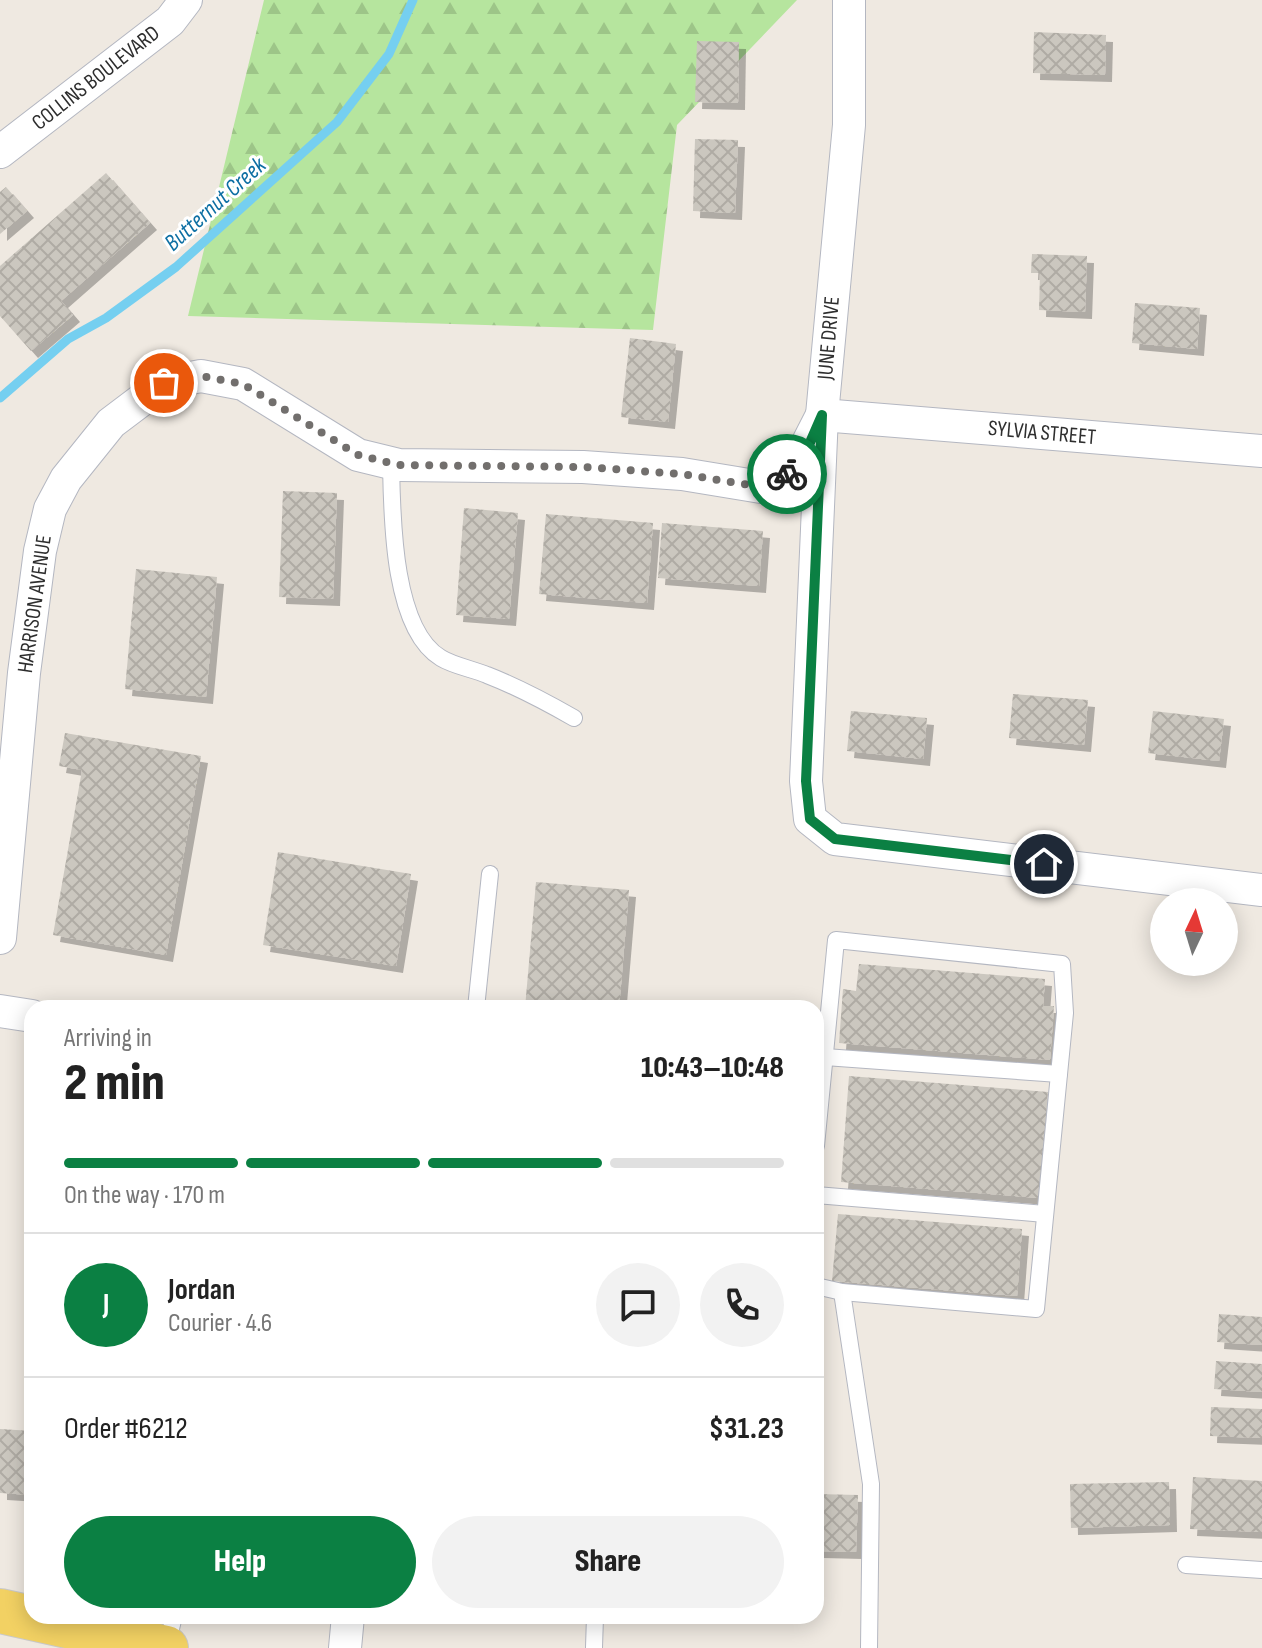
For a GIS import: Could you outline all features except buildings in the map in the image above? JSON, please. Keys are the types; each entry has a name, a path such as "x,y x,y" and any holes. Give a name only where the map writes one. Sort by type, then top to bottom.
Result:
{"main road":[{"path":"0,1611 24,1617"},
{"path":"55,1624 145,1645"}],"street":[{"name":"COLLINS BOULEVARD","path":"0,152 170,21 186,0"},
{"name":"JUNE DRIVE","path":"849,0 849,125 822,415 806,781 810,819 835,839 1262,890"},
{"name":"HARRISON AVENUE","path":"0,938 24,673 40,551 50,509 66,479 111,423 164,383 201,376 243,384 354,453 391,463 480,468 611,469 682,474 761,487 779,482 796,466 822,415"},
{"name":"SYLVIA STREET","path":"822,415 1262,451"},
{"path":"0,1011 24,1015"},
{"path":"345,1648 347,1624"}],"lane":[{"path":"391,463 392,515 399,574 416,629 424,643 441,658 526,691 574,718"},
{"path":"477,1000 490,874"},
{"path":"824,1067 836,940 1062,964 1065,1013 1036,1309 824,1288"},
{"path":"825,1057 1059,1074"},
{"path":"824,1196 1045,1214"},
{"path":"842,1292 871,1484 869,1648"},
{"path":"1186,1565 1262,1570"},
{"path":"145,1645 166,1624"},
{"path":"594,1648 595,1624"}],"green space":[{"path":"264,0 797,0 677,125 653,330 188,316"}],"waterway":[{"name":"Butternut Creek","path":"0,398 68,339 106,318 176,267 337,122 389,54 413,0"}],"way so far":[{"path":"164,383 201,376 243,384 265,395 295,419 358,455 399,465 583,467 682,474 761,487 779,482 787,474"}],"route":[{"path":"787,474 805,454 822,415 806,781 810,819 835,839 1044,864"}]}
